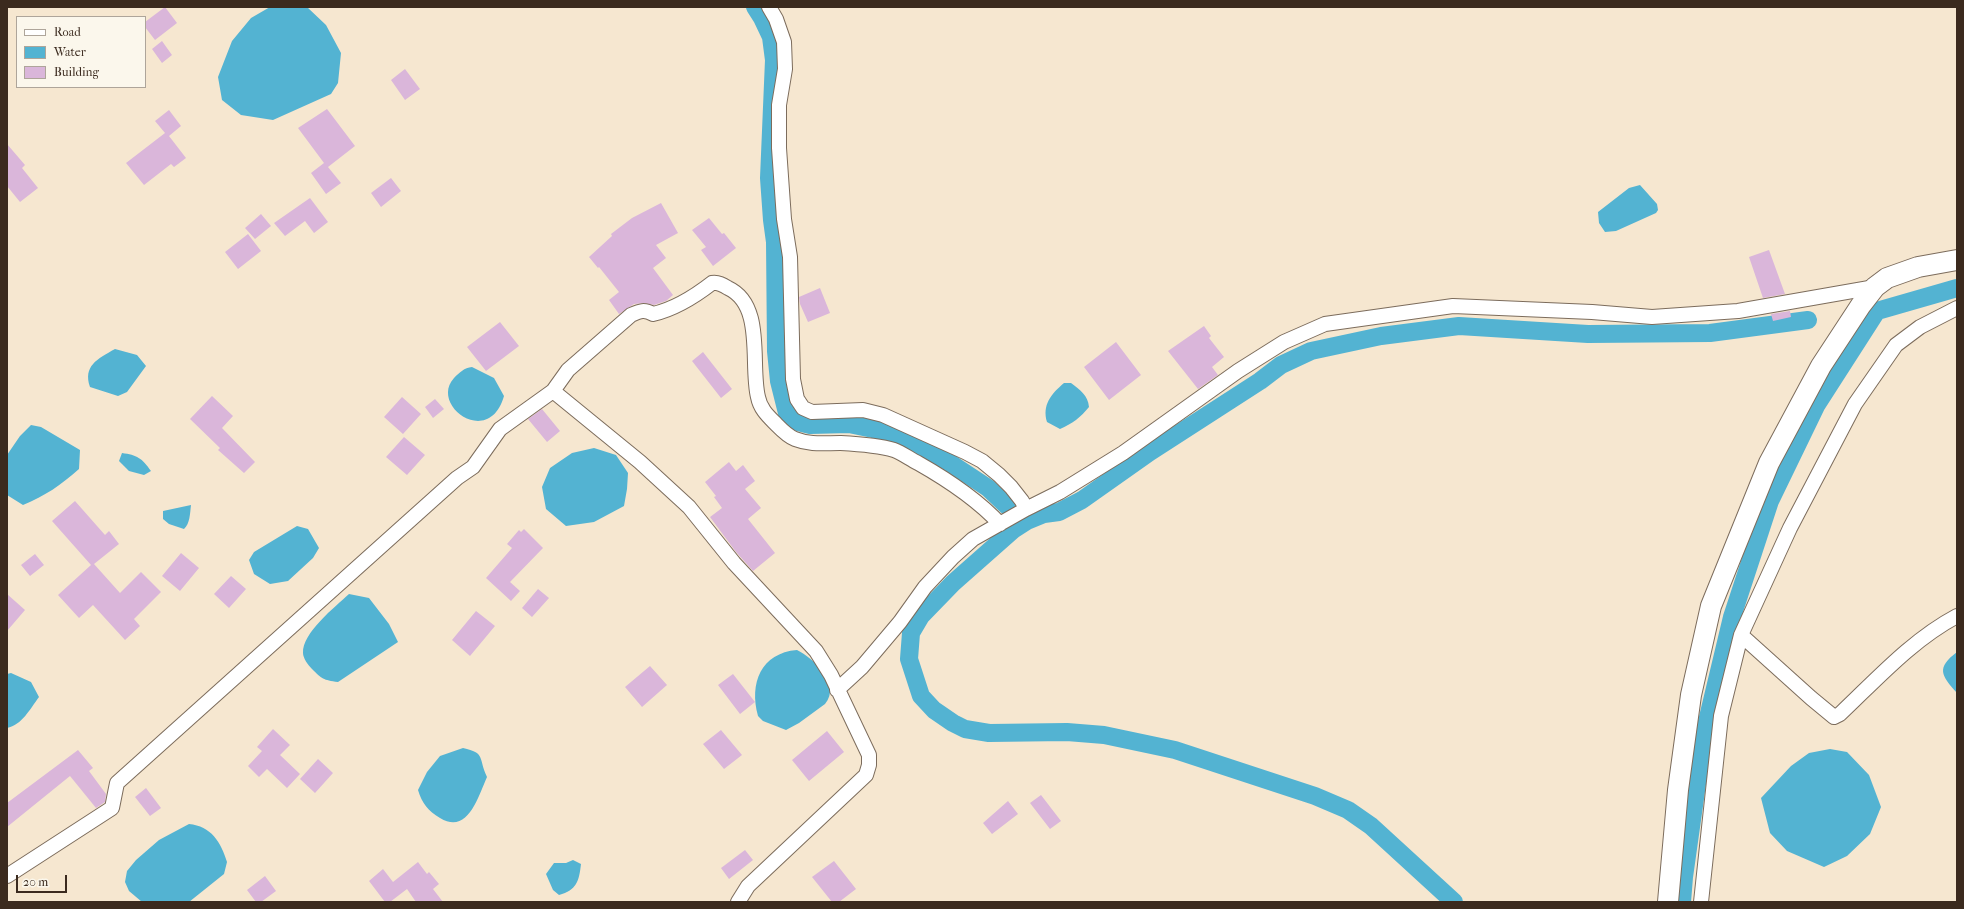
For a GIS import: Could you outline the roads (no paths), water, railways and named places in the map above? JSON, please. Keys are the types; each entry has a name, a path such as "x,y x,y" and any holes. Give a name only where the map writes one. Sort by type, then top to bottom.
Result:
{"street":[{"path":"770,7 784,42 785,70 780,104 779,148 784,219 790,257 793,379 797,399 803,408 812,412 863,410 883,415 965,452 982,461 999,475 1015,492 1026,509"},
{"path":"1668,902 1678,790 1691,694 1711,606 1769,463 1821,366 1860,305 1875,287 1887,278 1918,267 1957,260"},
{"path":"7,876 112,808 117,783 457,478 473,467 500,429 553,391 568,370 631,315 646,310 653,314 666,311 685,301 712,283 717,282 737,292 748,310 752,326 758,397 764,412 783,432 794,439 811,444 877,446 896,451 942,477 964,492 990,512 1000,524"},
{"path":"837,690 862,667 900,622 925,587 953,557 973,539 1026,509 1060,492 1123,453 1238,371 1284,342 1325,324 1453,306 1592,312 1652,317 1738,311 1875,287"},
{"path":"1701,902 1721,716 1741,635 1790,528 1856,404 1896,345 1920,326 1957,308"},
{"path":"553,391 640,462 689,507 734,563 816,651 869,755 869,765 866,775 748,886 738,902"},
{"path":"1741,635 1810,698 1834,717 1840,714 1892,664 1936,627 1957,616"}],"water":[{"path":"270,7 307,7 326,25 341,53 338,83 331,94 273,120 241,115 222,100 218,77 232,41 251,18"},
{"path":"1640,185 1657,204 1658,210 1656,213 1616,231 1605,232 1599,223 1598,212 1629,188"},
{"path":"115,349 137,355 146,366 127,392 118,396 90,387 88,380 88,374 93,364"},
{"path":"472,367 494,378 504,396 497,412 486,419 475,421 464,417 455,410 449,400 448,389 454,378 462,371"},
{"path":"1064,383 1071,383 1080,391 1087,399 1089,407 1076,420 1060,429 1047,422 1046,410 1049,400 1055,391"},
{"path":"31,425 41,427 80,450 79,469 52,490 23,505 7,495 7,455 20,436"},
{"path":"594,448 616,455 628,473 624,506 594,522 566,526 546,509 542,487 550,468 572,453"},
{"path":"122,453 139,458 151,471 144,475 129,471 119,461"},
{"path":"191,505 189,521 184,529 169,524 163,519 163,511"},
{"path":"297,526 308,529 319,548 313,558 288,581 270,584 254,574 249,560 254,552"},
{"path":"349,594 369,598 389,624 398,642 338,682 329,681 321,677 307,663 303,655 304,645 313,629 320,621"},
{"path":"797,650 811,659 823,672 828,680 830,688 829,696 825,704 799,723 786,730 763,721 758,716 755,692 757,681 766,664 774,657 785,652"},
{"path":"1957,652 1957,693 1947,681 1943,672 1946,663"},
{"path":"11,673 31,682 39,697 17,724 7,728 7,674"},
{"path":"463,748 478,754 487,777 471,811 465,818 458,822 450,822 440,818 429,809 421,799 418,790 427,772 440,756"},
{"path":"1830,749 1847,752 1869,775 1881,807 1870,834 1847,856 1824,867 1787,851 1770,833 1761,798 1791,766 1809,753"},
{"path":"189,824 197,825 214,836 222,848 227,862 224,874 189,902 142,902 129,891 125,882 127,871 136,860 159,840"},
{"path":"573,860 581,864 578,880 570,890 559,895 553,890 546,874 554,863 566,863"}],"waterway":[{"path":"755,7 771,37 774,60 769,178 775,242 776,351 779,381 787,413 798,422 810,425 849,424 901,437 947,461 988,488 1007,506"},
{"path":"1682,902 1684,877 1704,734 1732,617 1770,501 1816,406 1877,311 1957,288"},
{"path":"1454,902 1371,826 1348,810 1315,796 1175,750 1104,735 1067,732 989,733 965,729 934,710 921,696 909,659 911,633 921,616 953,583 1013,530 1027,521 1044,514 1059,512 1082,500 1150,452 1260,381 1281,365 1311,351 1381,336 1459,326 1588,334 1710,333 1808,320"}]}
